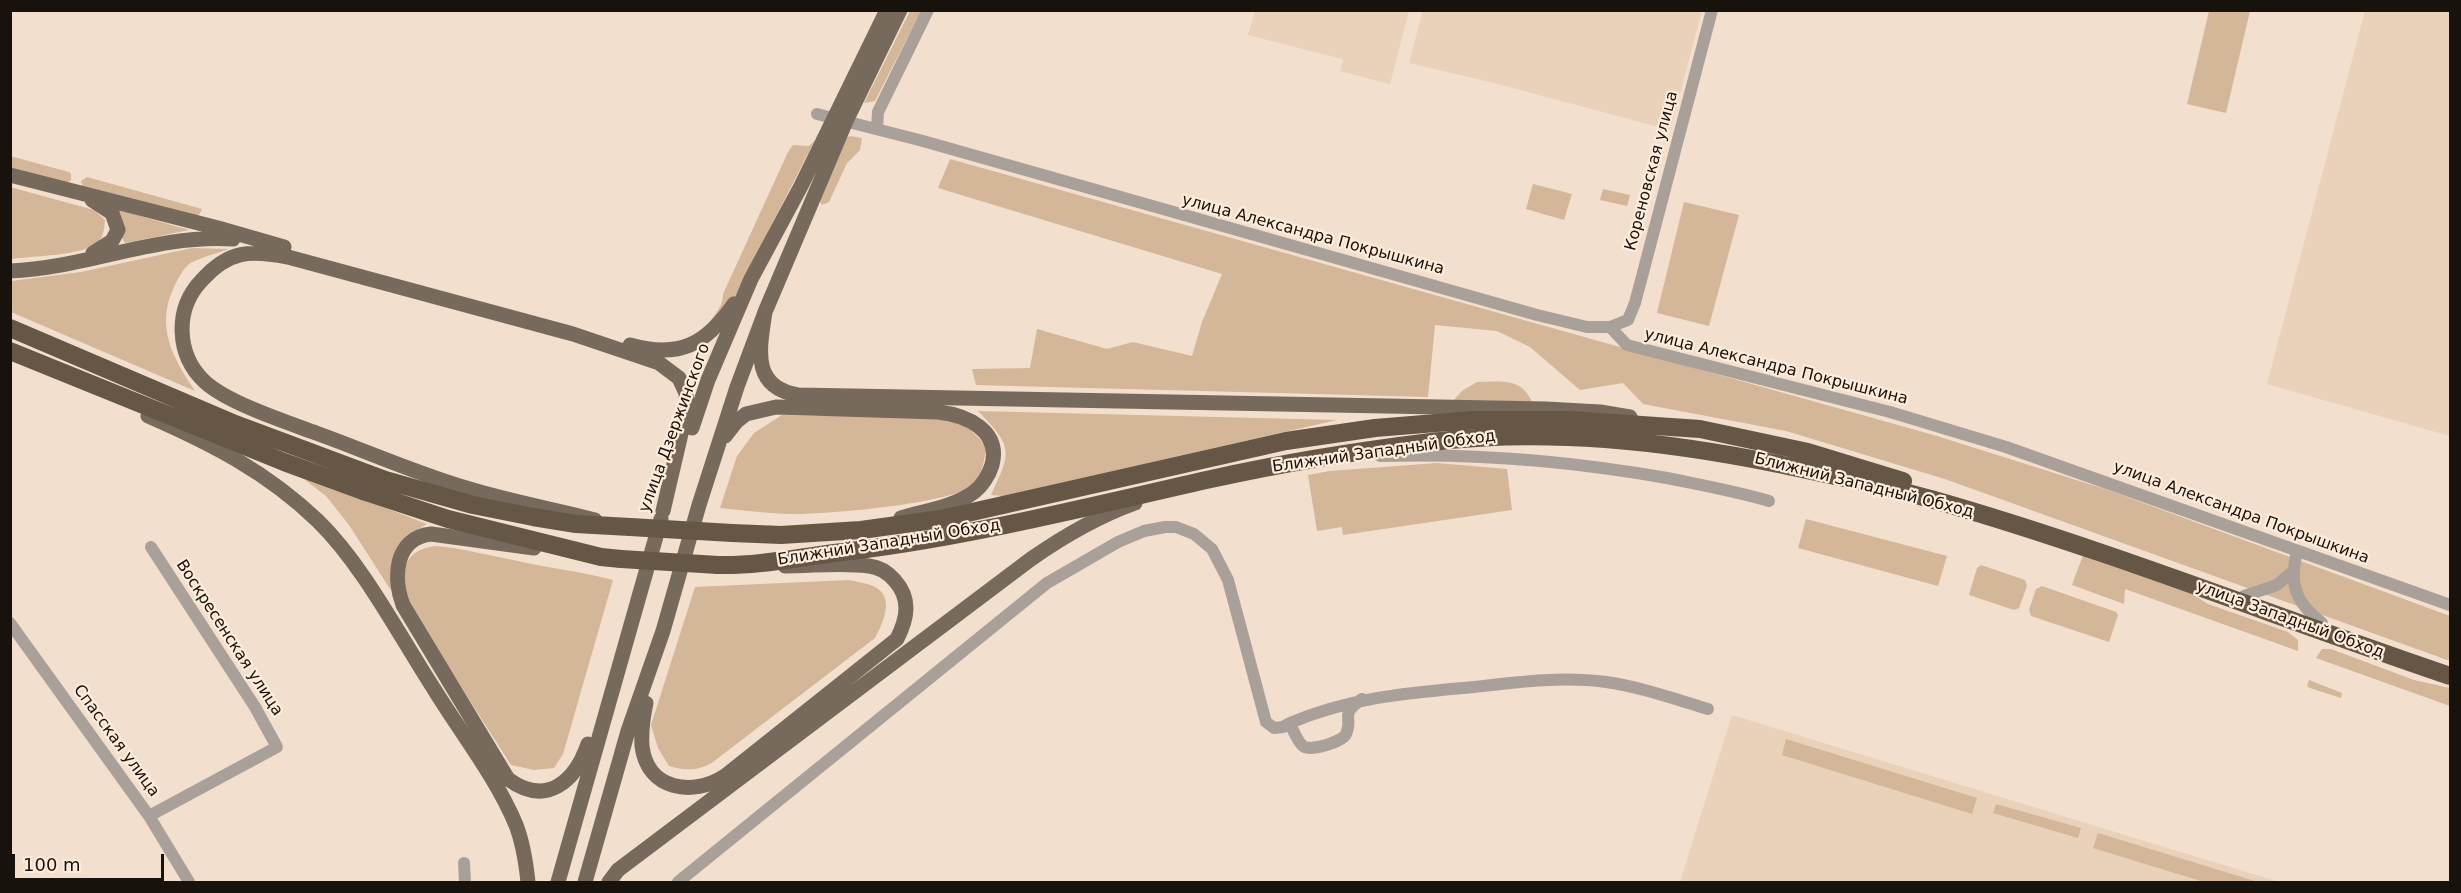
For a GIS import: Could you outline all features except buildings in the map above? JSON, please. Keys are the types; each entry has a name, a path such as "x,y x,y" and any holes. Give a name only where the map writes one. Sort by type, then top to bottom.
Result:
{"highway":[{"name":"Ближний Западный Обход","path":"10,327 235,424 385,480 473,505 576,524 781,535 861,530 941,519 1286,441 1424,422 1569,420 1700,429 1808,452 2010,513 2154,563"},
{"name":"Ближний Западный Обход","path":"10,351 366,492 448,519 621,560 740,565 954,536 1325,458 1433,442 1500,436 1580,438 1663,444 1798,468 1931,499 2130,562"},
{"name":"улица Западный Обход","path":"2130,562 2451,676"},
{"name":"улица Западный Обход","path":"2154,563 2451,668"}],"main road":[{"name":"улица Дзержинского","path":"585,882 628,731 663,631 737,387 765,312 808,215 840,120 887,10"},
{"name":"улица Дзержинского","path":"558,882 663,511 708,380 751,279 900,10"},
{"path":"10,175 76,191 653,350 681,348 700,341 726,315 751,279"},
{"path":"74,263 108,245 115,238 118,230 112,213 76,191"},
{"path":"10,271 74,263 172,240 207,237 243,240 284,248"},
{"path":"624,526 465,488 256,411 202,379 186,357 182,336 182,318 189,298 200,282 216,266 235,255 264,252 288,256 566,333 659,363 679,378 686,393 687,408 663,511"},
{"path":"765,312 760,349 762,370 779,389 798,394 1546,409 1600,412 1700,429"},
{"path":"49,368 111,400 224,450 251,467 299,504 332,536 359,571 491,779 515,824 522,844 528,882"},
{"path":"715,455 727,432 740,418 760,410 776,407 938,412 963,417 986,433 992,442 994,458 987,477 975,491 947,505 861,530"},
{"path":"609,882 618,870 896,659 1056,542 1091,521 1171,489"},
{"path":"601,557 423,534 411,543 400,560 396,580 403,605 502,772 522,788 538,791 555,787 568,779 579,767 641,588"},
{"path":"663,631 642,722 642,744 648,766 661,781 675,787 690,788 715,783 725,776 890,646 897,639 903,626 906,606 902,591 884,571 869,566 740,565"}],"street":[{"path":"877,129 878,112 928,10"},
{"name":"Кореновская улица","path":"1610,327 1628,320 1635,303 1712,10"},
{"name":"улица Александра Покрышкина","path":"817,114 1537,315 1587,327 1610,327 1627,345 1890,412 2006,447 2451,605"},
{"path":"1325,458 1498,456 1569,463 1737,491 1769,501"},
{"path":"678,882 1047,584 1118,542 1144,531 1165,527 1176,527 1194,534 1212,549 1228,580 1266,722 1274,728 1283,728 1290,723 1341,704 1362,699 1521,682 1581,680 1633,688 1708,709"},
{"name":"Воскресенская улица","path":"149,816 277,747 255,707 151,547"},
{"path":"2297,551 2292,572 2295,593 2309,613 2322,623"},
{"path":"2244,596 2267,590 2292,572"},
{"name":"Спасская улица","path":"10,623 149,816 189,882"},
{"path":"1290,723 1306,748 1312,749 1341,740 1346,733 1347,713 1362,699"},
{"path":"464,863 465,882"}],"shaded area":[{"path":"1255,10 1409,11 1390,84 1340,71 1343,60 1338,58 1248,35"},
{"path":"1423,10 1702,11 1670,130 1409,63"},
{"path":"910,11 921,11 875,101 864,103"},
{"path":"2209,11 2250,11 2226,113 2187,104"},
{"path":"2365,11 2450,11 2450,436 2267,384"},
{"path":"850,136 862,138 860,150 847,163 829,202 822,205 819,200 846,138"},
{"path":"815,140 732,302 706,329 719,309 723,294 788,152 793,145 809,146"},
{"path":"10,156 69,172 71,180 65,184 11,168"},
{"path":"950,159 1937,436 2108,490 2450,616 2450,661 1945,479 1786,431 1643,404 1623,383 1580,390 1530,347 1497,331 1435,325 1428,397 976,385 972,369 1030,368 1037,329 1107,349 1133,342 1192,356 1202,322 1222,274 938,188"},
{"path":"87,177 202,209 198,217 83,187 81,181"},
{"path":"1533,184 1572,194 1564,220 1526,209"},
{"path":"10,187 94,210 105,220 101,237 91,247 70,253 11,259"},
{"path":"1603,189 1630,195 1627,206 1600,200"},
{"path":"1684,202 1739,215 1709,326 1657,313"},
{"path":"116,209 189,230 125,243 121,236"},
{"path":"192,248 229,249 189,264 178,278 169,302 166,329 169,342 195,391 11,312 11,281 81,272"},
{"path":"1477,382 1502,382 1516,385 1522,388 1532,402 1452,402 1462,391"},
{"path":"978,411 1337,420 1003,496 991,495 1003,468 1005,450 1003,442"},
{"path":"782,415 947,420 965,426 986,446 984,461 979,477 973,485 961,492 914,503 804,514 720,508 737,456 754,433"},
{"path":"1437,463 1507,469 1512,510 1343,535 1342,527 1317,531 1308,475 1330,471"},
{"path":"296,473 427,524 402,544 395,560 392,592 349,525 326,496"},
{"path":"1806,519 1947,556 1938,586 1798,548"},
{"path":"435,546 613,580 563,754 554,768 534,770 511,765 405,599 404,579 410,557 416,552"},
{"path":"2083,555 2189,592 2208,604 2288,632 2298,640 2298,651 2125,589 2124,604 2072,585"},
{"path":"1981,565 2025,580 2027,586 2019,608 2014,610 1969,595 1977,568"},
{"path":"849,580 873,586 884,596 886,610 875,638 713,762 692,769 669,766 658,748 651,725 695,587"},
{"path":"2042,586 2116,612 2118,615 2109,642 2031,616 2029,610 2036,589"},
{"path":"2322,649 2331,649 2414,680 2450,688 2450,706 2316,658"},
{"path":"2309,680 2342,693 2341,698 2310,688 2307,686"},
{"path":"1732,715 2279,882 1680,882"},
{"path":"1786,739 1977,798 1972,814 1782,755"},
{"path":"1996,804 2081,828 2078,838 1993,813"},
{"path":"2098,833 2258,882 2204,882 2093,848"}]}
